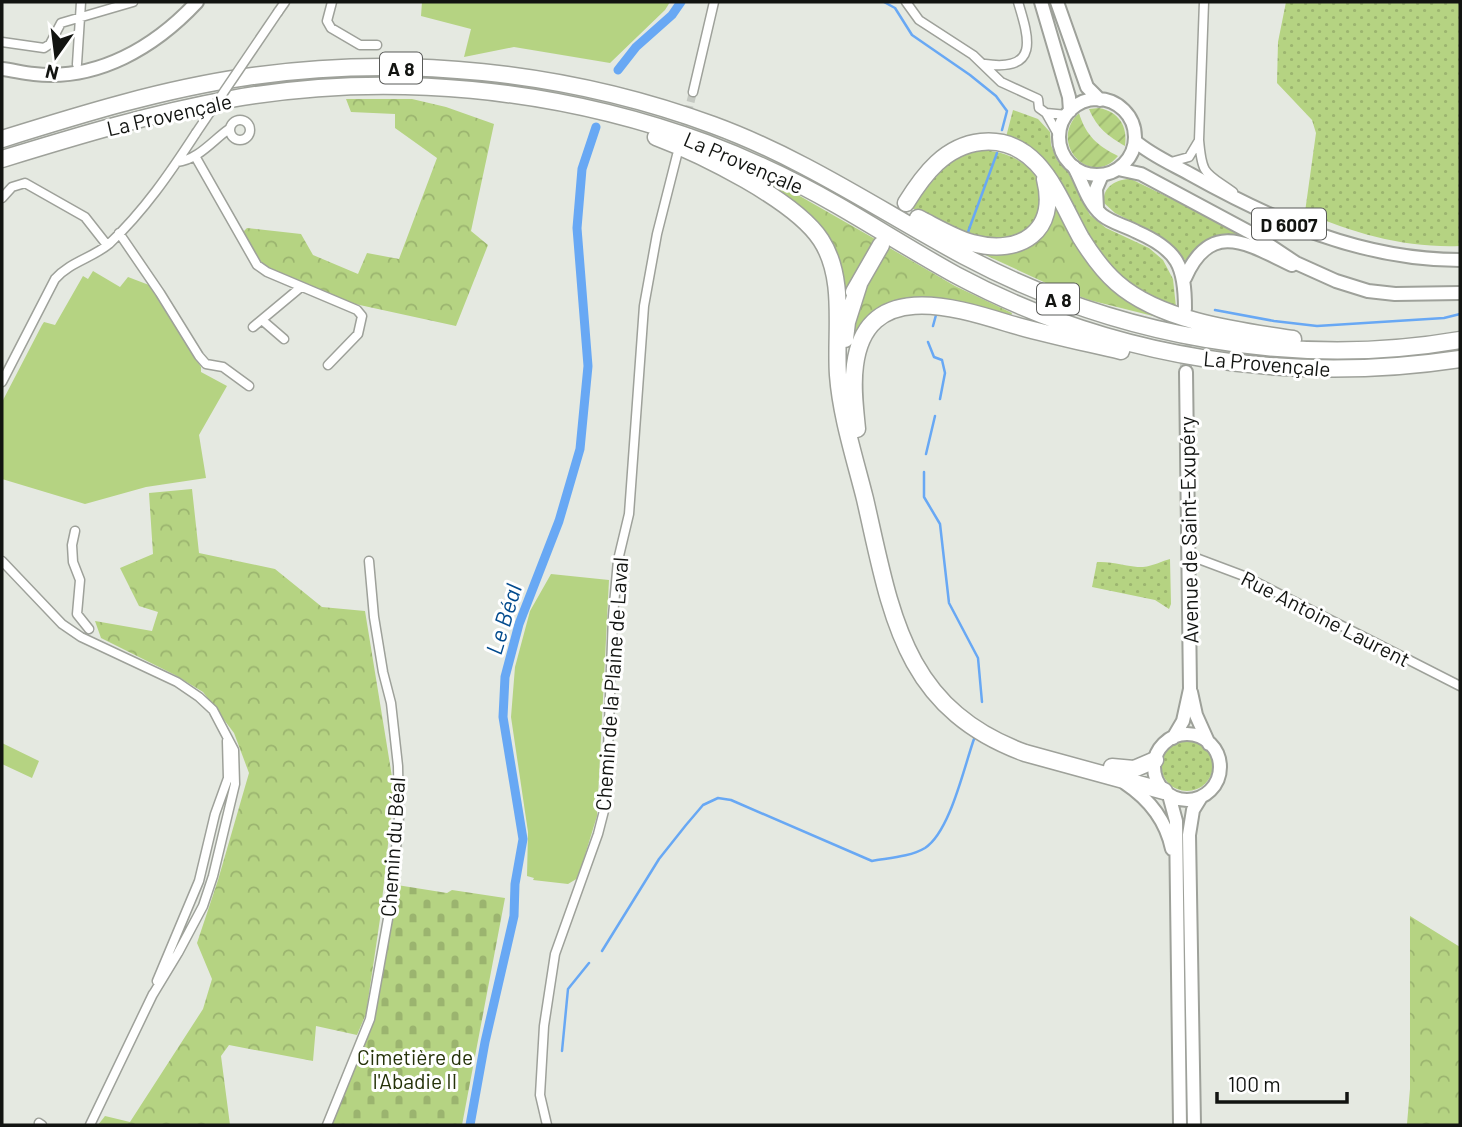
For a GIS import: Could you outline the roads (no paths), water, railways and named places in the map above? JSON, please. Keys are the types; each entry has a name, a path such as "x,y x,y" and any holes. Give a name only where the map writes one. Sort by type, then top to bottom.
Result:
{"highway":[{"name":"La Provençale","path":"2,139 110,106 244,77 303,70 415,68 527,78 626,97 716,126 795,161 985,267 1087,310 1152,328 1215,341 1296,349 1348,350 1460,340"},
{"name":"La Provençale","path":"2,159 161,113 234,98 303,89 432,88 505,94 572,105 652,125 746,160 813,191 956,275 1045,315 1106,336 1161,351 1238,364 1294,369 1363,369 1460,359"},
{"path":"572,105 668,141 717,164 759,189 804,221 821,240 831,262 836,288 840,392 886,592 897,629 914,664 934,692 956,714 990,738 1025,753 1167,793"},
{"path":"906,203 934,165 953,150 985,141 1007,144 1027,154 1041,167 1098,263 1133,295 1172,312 1208,323 1348,350"},
{"path":"795,161 859,188 958,238 972,243 998,246 1027,240 1043,224 1047,214 1048,193 1041,167"},
{"path":"837,344 845,312 881,244"},
{"path":"859,284 847,322 846,384 902,617 918,655 943,688 980,722 1020,741 1119,769 1141,768 1155,760"},
{"path":"857,429 854,369 861,342 883,315 898,307 910,305 961,309 1144,356 1196,363 1238,364"}],"main road":[{"path":"3,69 35,74 121,60 154,42 197,2"},
{"path":"1041,2 1069,97 1069,113"},
{"path":"1057,2 1087,87 1100,100 1118,106 1125,112 1134,131 1135,141 1130,155 1118,169 1102,175 1088,174 1074,167 1066,159 1059,136 1061,125 1069,113 1081,103 1100,100"},
{"name":"D 6007","path":"1135,141 1169,163 1258,210 1312,232 1379,251 1412,257 1460,260"},
{"path":"1074,167 1088,197 1097,209 1109,219 1166,249 1174,257 1185,278"},
{"name":"D 6007","path":"1118,169 1135,172 1157,182 1251,233 1296,263 1336,281 1368,291 1415,295 1460,293"},
{"path":"1097,209 1096,189 1102,175"},
{"path":"1185,309 1185,278 1195,257 1212,244 1231,240 1252,246 1336,285 1368,291"},
{"name":"Avenue de Saint-Exupéry","path":"1186,372 1190,689 1196,715 1209,744"},
{"name":"Avenue de Saint-Exupéry","path":"1173,738 1183,721 1190,689"},
{"path":"1180,1125 1176,821 1167,793 1155,777 1155,760 1162,746 1181,735 1196,736 1209,744 1218,757 1219,772 1213,787 1193,810 1189,835 1194,1125"},
{"path":"1109,775 1133,789 1156,811 1169,837 1176,871"},
{"path":"1167,793 1185,800 1202,797"}],"street":[{"path":"77,68 81,2"},
{"path":"2,42 44,48 50,44 61,23 133,2"},
{"path":"2,382 55,279 67,268 107,246 150,201 285,2"},
{"path":"332,2 327,21 331,28 360,45 377,45"},
{"path":"692,92 714,2"},
{"path":"906,2 919,20 984,64 1001,82 1038,99 1059,136"},
{"path":"984,64 1002,66 1016,62 1028,47 1028,37 1018,2"},
{"path":"1204,2 1199,140 1201,164 1208,175 1258,210"},
{"path":"1043,111 1069,113"},
{"path":"177,162 195,156 237,120 246,122 253,128 245,143 234,138 229,129"},
{"path":"1169,163 1189,157 1199,140"},
{"name":"Chemin de la Plaine de Laval","path":"547,1125 540,1095 540,1077 547,1003 555,954 598,834 606,803 613,616 618,560 629,514 644,306 657,234 677,155"},
{"path":"195,156 257,265 267,272 357,310 362,316 358,334 328,365"},
{"path":"2,198 12,187 25,183 85,217 107,246"},
{"path":"119,233 199,356 206,364 223,367 249,386"},
{"path":"253,327 302,287"},
{"path":"262,320 284,339"},
{"path":"75,531 73,562 80,580 77,614 89,629"},
{"name":"Rue Antoine Laurent","path":"1188,555 1244,576 1460,686"},
{"path":"2,561 62,624 81,637 188,690 213,710 234,750 235,784 203,906 152,996 90,1125"},
{"name":"Chemin du Béal","path":"327,1125 370,1019 391,902 399,817 398,766 391,703 376,631 369,561"}],"waterway":[{"name":"Le Béal","path":"618,70 636,47 672,15 681,2"},
{"path":"884,2 895,8 912,35 996,96 1007,111 1002,130"},
{"name":"Le Béal","path":"470,1125 485,1042 514,916 515,884 523,839 503,717 505,677 519,624 559,521 580,449 588,366 577,228 582,169 596,127"},
{"path":"968,232 997,153"},
{"path":"1215,310 1317,326 1444,318 1460,314"},
{"path":"933,326 936,315"},
{"path":"928,342 934,357 942,360 945,373 940,399"},
{"path":"926,454 935,416"},
{"path":"924,472 924,497 940,524 949,603 978,658 982,702"},
{"path":"602,951 659,859 703,805 718,798 731,800 872,861 906,855 925,848 942,828 974,739"},
{"path":"562,1051 568,989 589,963"}],"tunnel":[{"path":"682,137 693,92"},
{"path":"1185,309 1186,372"}],"park label":[{"name":"Cimetière de l'Abadie II","path":"415,1068"}]}
